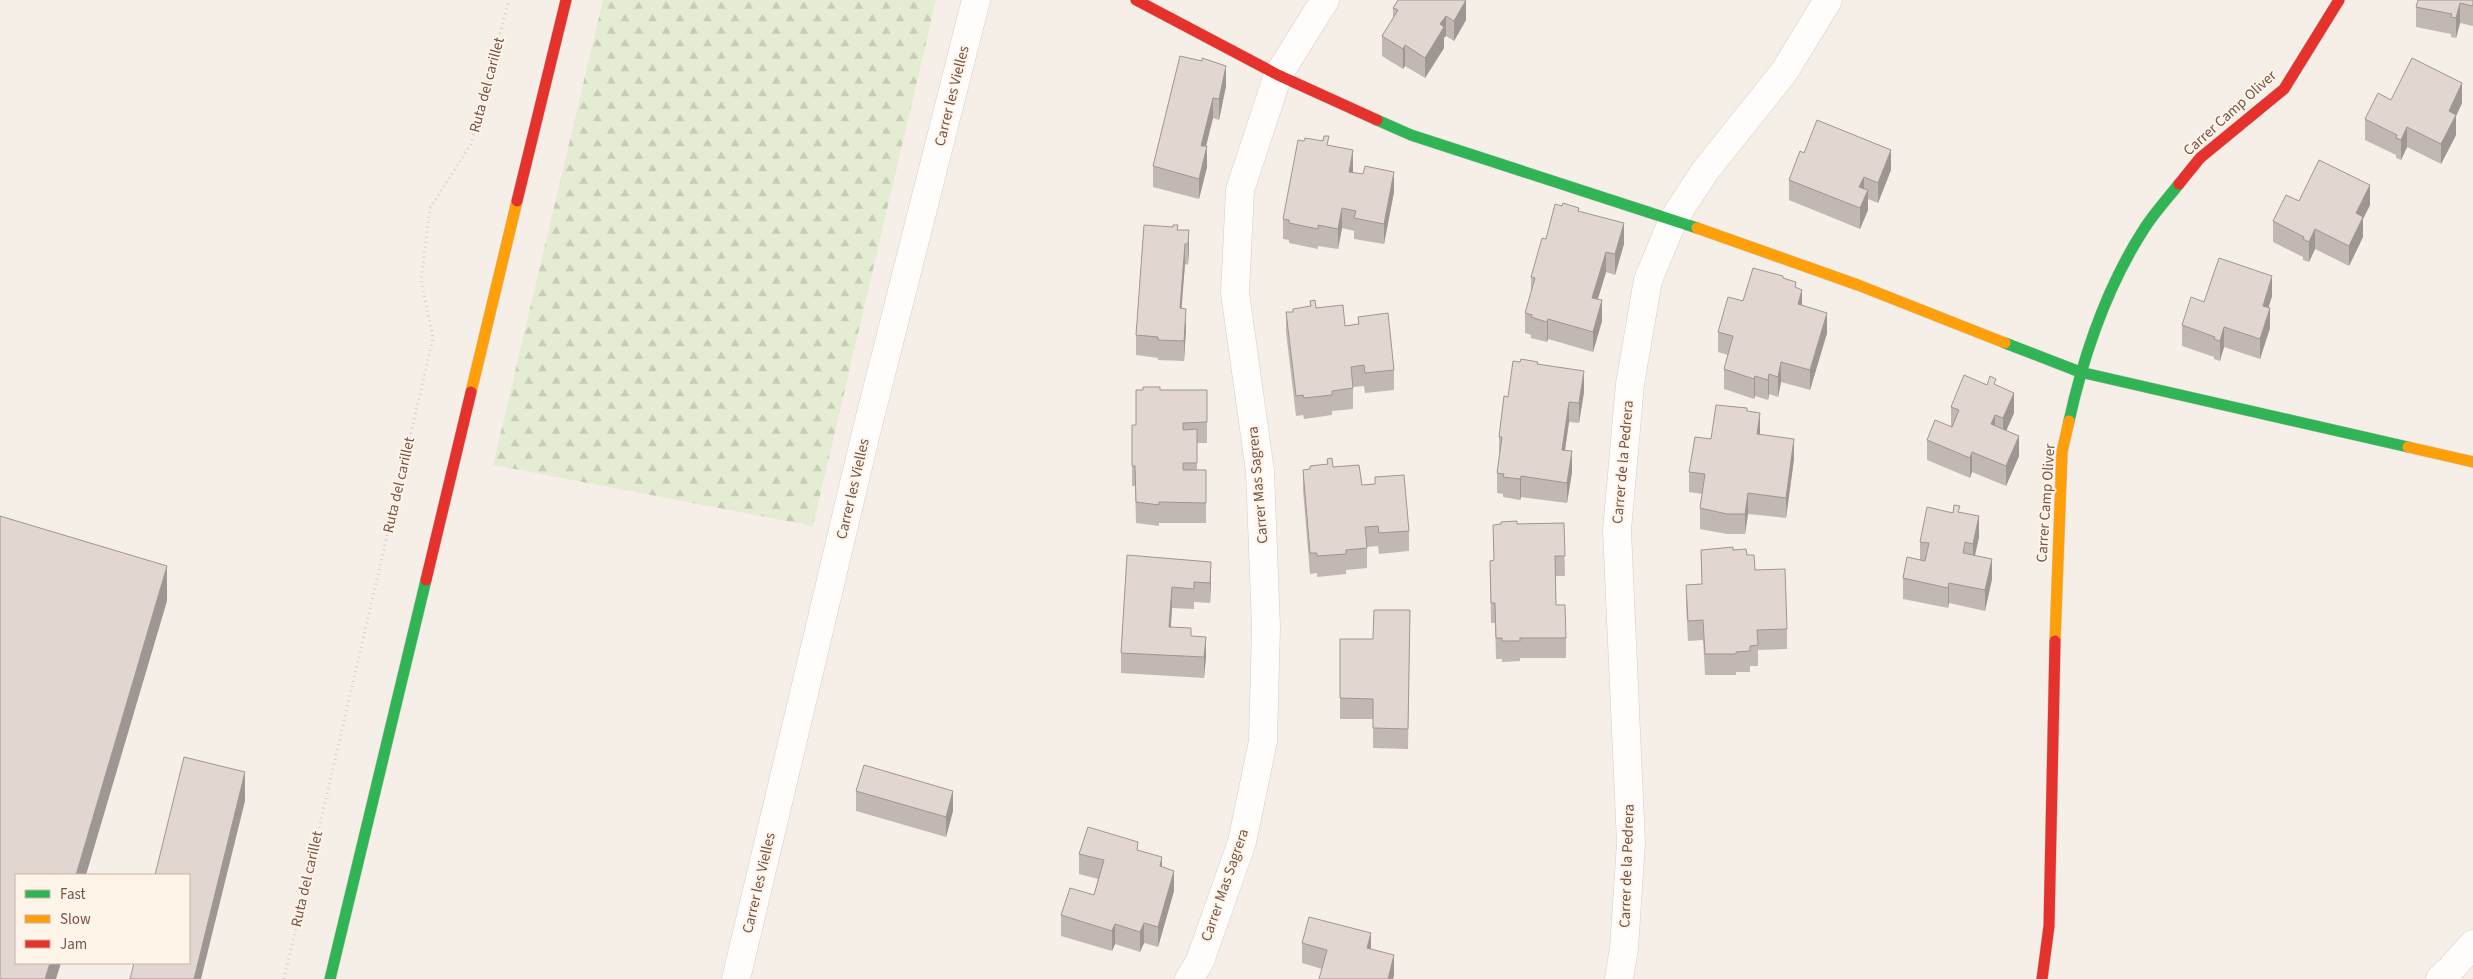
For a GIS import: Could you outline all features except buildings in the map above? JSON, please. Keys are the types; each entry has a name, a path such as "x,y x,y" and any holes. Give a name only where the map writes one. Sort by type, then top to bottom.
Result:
{"street":[{"path":"330,979 566,0"},
{"name":"Carrer les Vielles","path":"736,979 867,428 976,0"},
{"path":"1136,0 1278,75 1411,135 1673,220 1858,285 2080,372 2473,462"},
{"name":"Carrer Mas Sagrera","path":"1189,979 1200,961 1242,842 1263,741 1266,627 1260,471 1235,294 1240,190 1278,75 1325,0"},
{"name":"Carrer de la Pedrera","path":"1619,979 1624,948 1631,843 1618,530 1630,384 1648,280 1673,220 1705,171 1784,72 1828,0"},
{"name":"Carrer Camp Oliver","path":"2042,979 2049,926 2057,546 2062,452 2080,372 2106,298 2144,228 2200,158 2284,89 2339,0"},
{"path":"2440,979 2473,944"}],"path":[{"name":"Ruta del carillet","path":"284,979 433,338 421,280 430,208 471,144 509,0"}],"green space":[{"path":"603,0 936,0 813,526 493,465"}],"traffic: fast":[{"path":"1377,120 1411,135 1697,228"},
{"path":"2069,421 2089,346 2118,274 2148,223 2179,184"},
{"path":"2005,343 2080,372 2408,447"},
{"path":"330,979 426,580"}],"traffic: slow":[{"path":"471,392 517,201"},
{"path":"1697,228 1858,285 2005,343"},
{"path":"2055,641 2062,452 2069,421"},
{"path":"2408,447 2473,462"}],"traffic: jam":[{"path":"517,201 566,0"},
{"path":"1136,0 1278,75 1377,120"},
{"path":"2179,184 2200,158 2284,89 2339,0"},
{"path":"426,580 471,392"},
{"path":"2042,979 2049,926 2055,641"}]}
